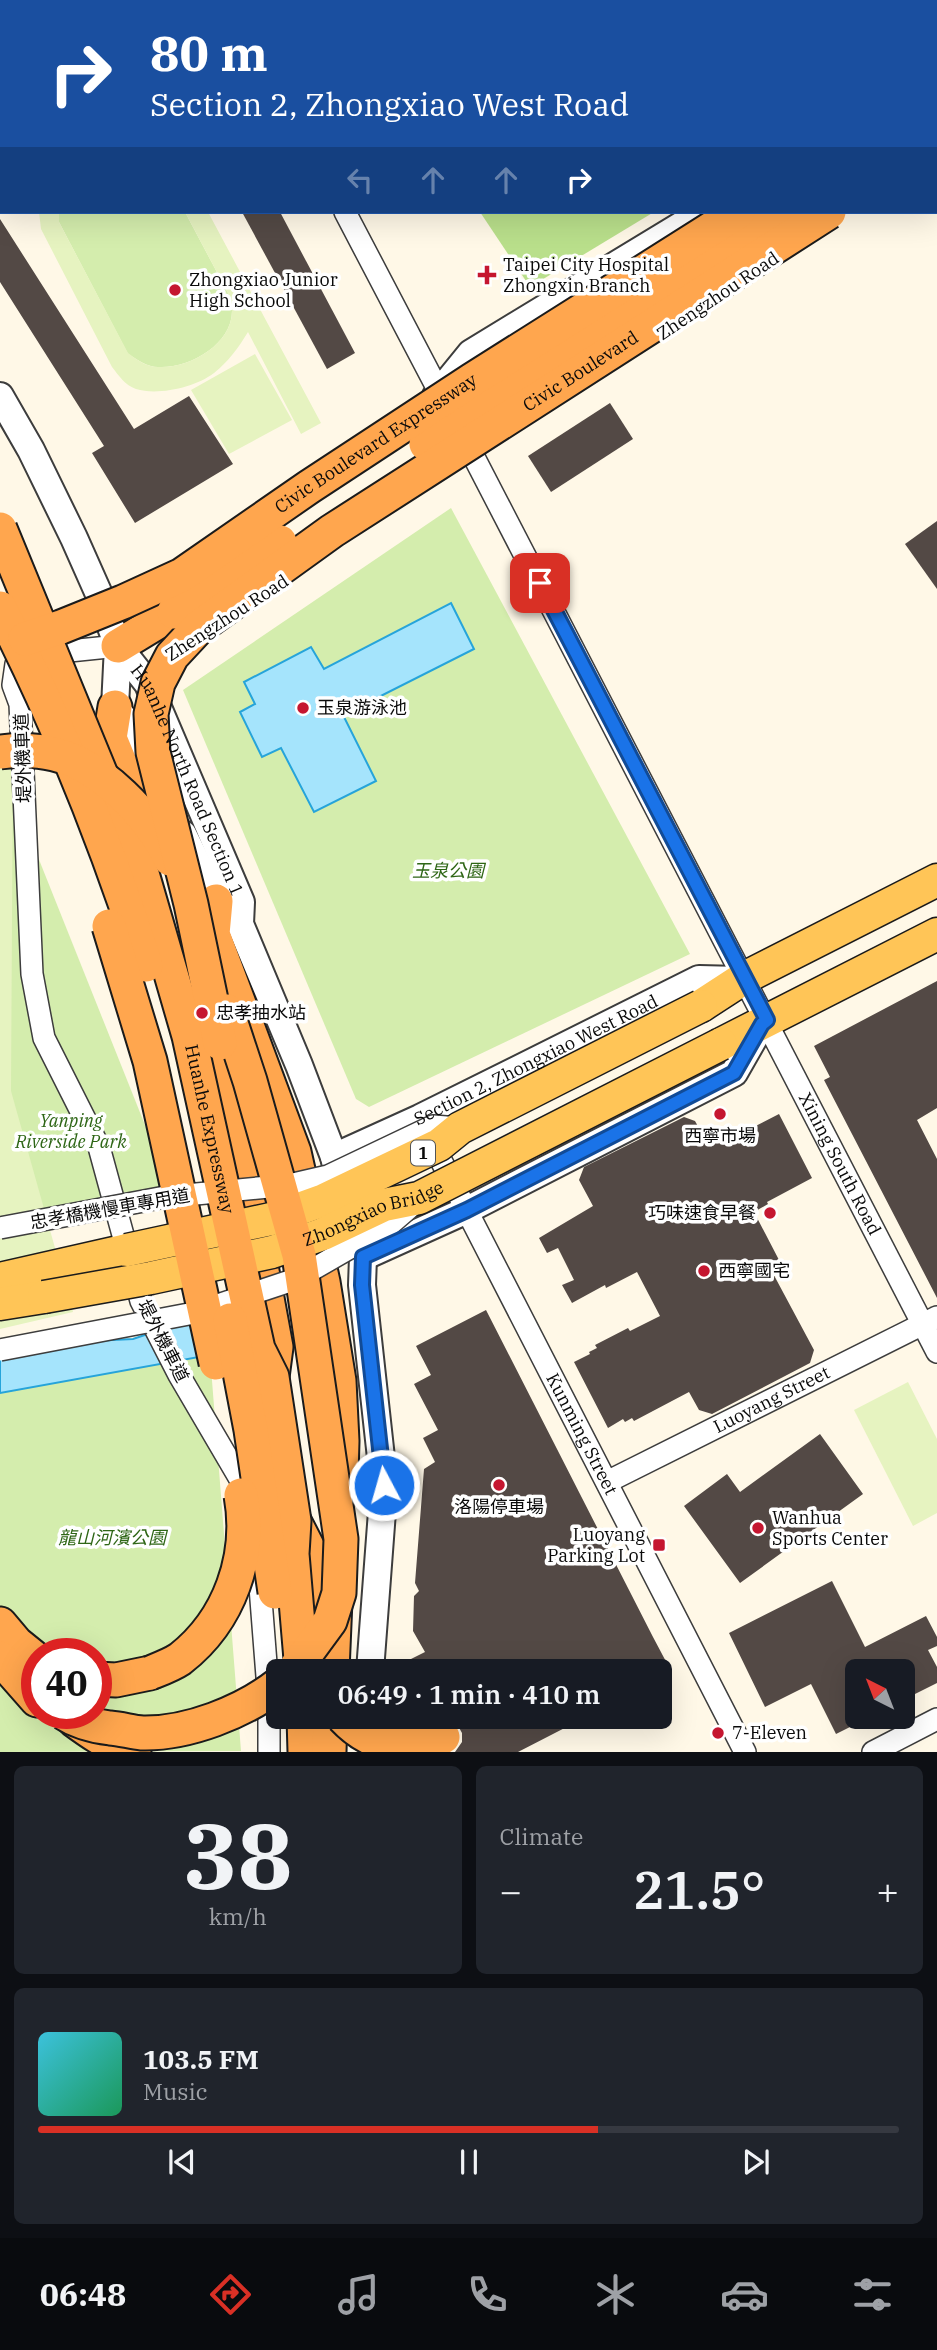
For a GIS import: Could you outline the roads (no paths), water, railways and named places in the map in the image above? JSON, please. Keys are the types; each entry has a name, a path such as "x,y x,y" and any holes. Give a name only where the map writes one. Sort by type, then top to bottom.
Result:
{"highway":[{"name":"Civic Boulevard Expressway","path":"5,654 182,575 309,487 472,380 735,214"},
{"path":"118,646 174,612 631,307 777,214"},
{"path":"333,1659 342,1441 339,1381 323,1282 294,1152 225,972 153,752 151,715 158,683 172,656 199,627 332,531 826,214"},
{"name":"Huanhe Expressway","path":"0,529 143,877 189,1036 258,1349 272,1377 294,1521 292,1554 301,1659"},
{"name":"Huanhe Expressway","path":"0,608 33,673 78,775 126,903 162,1016 200,1173 251,1430 273,1573 280,1659"},
{"path":"5,654 99,893 150,1061 194,1253 246,1520 244,1547 235,1581 224,1609 207,1634 178,1661 150,1673 112,1680"},
{"path":"115,707 110,738 163,869 225,972"},
{"path":"0,752 53,754 75,761 96,773 142,816 161,839 203,902 299,1255 341,1539 340,1593 330,1621 302,1659"},
{"path":"203,902 220,1042 276,1347 272,1377"},
{"path":"294,1521 309,1550 321,1659"},
{"path":"0,1624 16,1643 21,1655"},
{"path":"0,1658 21,1675"},
{"path":"112,1728 143,1733 188,1727 231,1713 266,1694"},
{"path":"74,1729 93,1752"},
{"path":"85,1729 117,1747 134,1752"},
{"path":"282,1729 282,1752"},
{"path":"304,1729 305,1752"},
{"path":"329,1752 330,1729"},
{"path":"356,1729 371,1740 392,1745 415,1745 443,1737"}],"main road":[{"name":"Section 2, Zhongxiao West Road","path":"701,1006 742,979 937,880"},
{"name":"1","path":"764,1022 937,934"},
{"name":"Zhongxiao Bridge","path":"0,1279 271,1219 324,1200 428,1151 460,1128 701,1006"},
{"name":"Zhongxiao Bridge","path":"0,1304 151,1278 272,1252 323,1234 384,1205 419,1198 764,1022"}],"street":[{"name":"Xining South Road","path":"346,214 474,456 764,1022 930,1320 937,1352"},
{"path":"240,924 203,902 131,728 115,707 118,646 136,596 440,394 471,353 700,214"},
{"name":"Zhengzhou Road","path":"118,646 165,663 429,484 679,324 843,214"},
{"path":"624,259 640,265 657,282 670,301 679,324"},
{"name":"Huanhe North Road Section 1","path":"0,396 31,450 74,538 118,646 148,684 242,902 240,924 334,1157 347,1212 363,1257 362,1285 384,1485 371,1659"},
{"path":"5,654 118,646"},
{"name":"堤外機車道","path":"5,654 30,696 42,978 51,1033 109,1144 145,1300 254,1503 269,1702 269,1752"},
{"name":"Section 2, Zhongxiao West Road","path":"334,1157 420,1118 698,979 742,979"},
{"path":"363,1257 467,1210 734,1073 764,1022"},
{"name":"Kunming Street","path":"420,1118 744,1752"},
{"name":"忠孝橋機慢車專用道","path":"0,1228 165,1197 289,1185 328,1176 433,1126 460,1128"},
{"path":"0,1350 194,1313 296,1279 388,1226 419,1198"},
{"name":"Luoyang Street","path":"607,1482 930,1320"},
{"name":"堤外機車道","path":"178,1364 263,1502 276,1659"},
{"path":"873,1752 937,1719"},
{"path":"366,1729 366,1752"}],"water":[{"name":"玉泉游泳池","path":"451,603 474,649 343,715 376,781 314,812 281,748 262,757 240,712 255,704 244,682 311,647 324,669"},
{"path":"207,1314 210,1355 0,1393 0,1353 70,1342 133,1339"}],"place":[{"name":"Taipei City Hospital Zhongxin Branch","path":"487,275"},
{"name":"Zhongxiao Junior High School","path":"175,290"},
{"name":"玉泉游泳池","path":"303,708"},
{"name":"忠孝抽水站","path":"202,1013"},
{"name":"西寧市場","path":"720,1114"},
{"name":"巧味速食早餐","path":"770,1213"},
{"name":"西寧國宅","path":"704,1271"},
{"name":"洛陽停車場","path":"499,1485"},
{"name":"Wanhua Sports Center","path":"758,1528"},
{"name":"Luoyang Parking Lot","path":"659,1545"},
{"name":"7-Eleven","path":"718,1733"}],"park label":[{"name":"玉泉公園","path":"448,871"},
{"name":"Yanping Riverside Park","path":"71,1131"},
{"name":"龍山河濱公園","path":"112,1538"}]}
